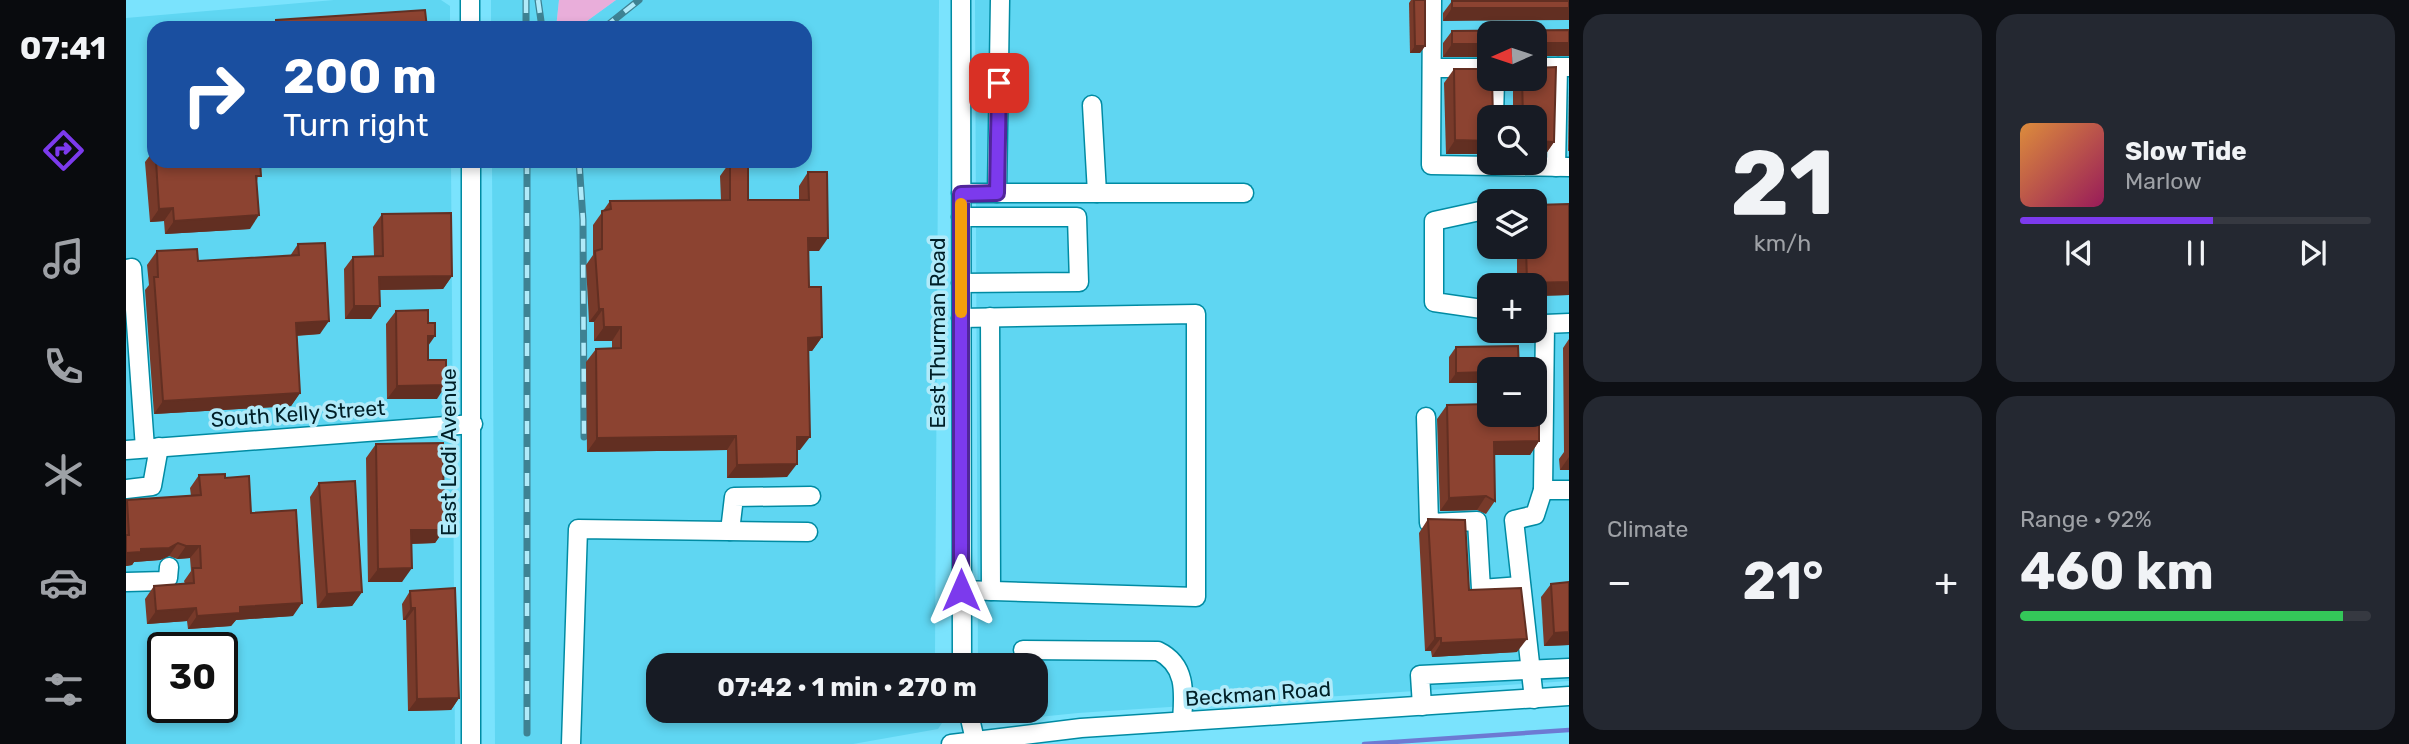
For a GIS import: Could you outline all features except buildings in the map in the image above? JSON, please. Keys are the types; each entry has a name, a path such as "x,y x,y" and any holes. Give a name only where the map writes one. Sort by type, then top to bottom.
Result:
{"street":[{"path":"470,0 470,21"},
{"name":"East Thurman Road","path":"961,0 962,653"},
{"path":"997,193 1000,0"},
{"path":"1436,1 1439,32 1432,68 1431,165 1477,164"},
{"path":"1563,67 1563,167"},
{"path":"1432,68 1477,68"},
{"path":"1093,105 1097,193"},
{"name":"East Lodi Avenue","path":"471,168 471,744"},
{"path":"961,194 1244,192"},
{"path":"1477,211 1434,220 1434,302 1477,308"},
{"path":"961,217 1077,217 1079,282 961,283"},
{"path":"126,269 132,268 152,448 152,486 126,489"},
{"path":"961,318 1196,314 1196,597 961,590"},
{"path":"990,317 991,591"},
{"path":"1547,323 1569,323"},
{"path":"1534,699 1514,520 1535,515 1543,490 1540,343"},
{"path":"1426,417 1429,523 1477,521 1481,589 1521,586"},
{"name":"South Kelly Street","path":"126,450 472,424"},
{"path":"1543,490 1569,489"},
{"path":"730,531 734,497 811,496"},
{"path":"571,744 578,529 808,533"},
{"path":"126,582 165,581 169,567"},
{"path":"1023,650 1158,651 1175,662 1184,681 1182,722"},
{"path":"1422,706 1420,676 1569,668"},
{"name":"Beckman Road","path":"951,744 1081,728 1569,696"},
{"path":"971,723 975,740"}],"shaded area":[{"path":"334,0 441,0 450,6 450,21 147,21 147,168 451,168 455,744 126,744 126,18"},
{"path":"491,0 559,0 557,21 491,21"},
{"path":"559,0 616,0 587,21 557,21"},
{"path":"616,0 939,0 935,653 646,653 646,723 942,723 938,729 853,744 495,744 492,168 812,168 812,21 587,21"},
{"path":"975,0 1569,0 1569,681 1048,716 1048,653 978,653"}],"waterway":[{"path":"1364,744 1569,730"}],"railway":[{"path":"526,0 526,21"},
{"path":"538,0 541,21"},
{"path":"613,21 639,0"},
{"path":"527,168 527,733"},
{"path":"579,168 583,220 584,437"}],"slow traffic":[{"path":"961,204 961,312"}],"route":[{"path":"961,590 961,194 997,193 999,83"}]}
